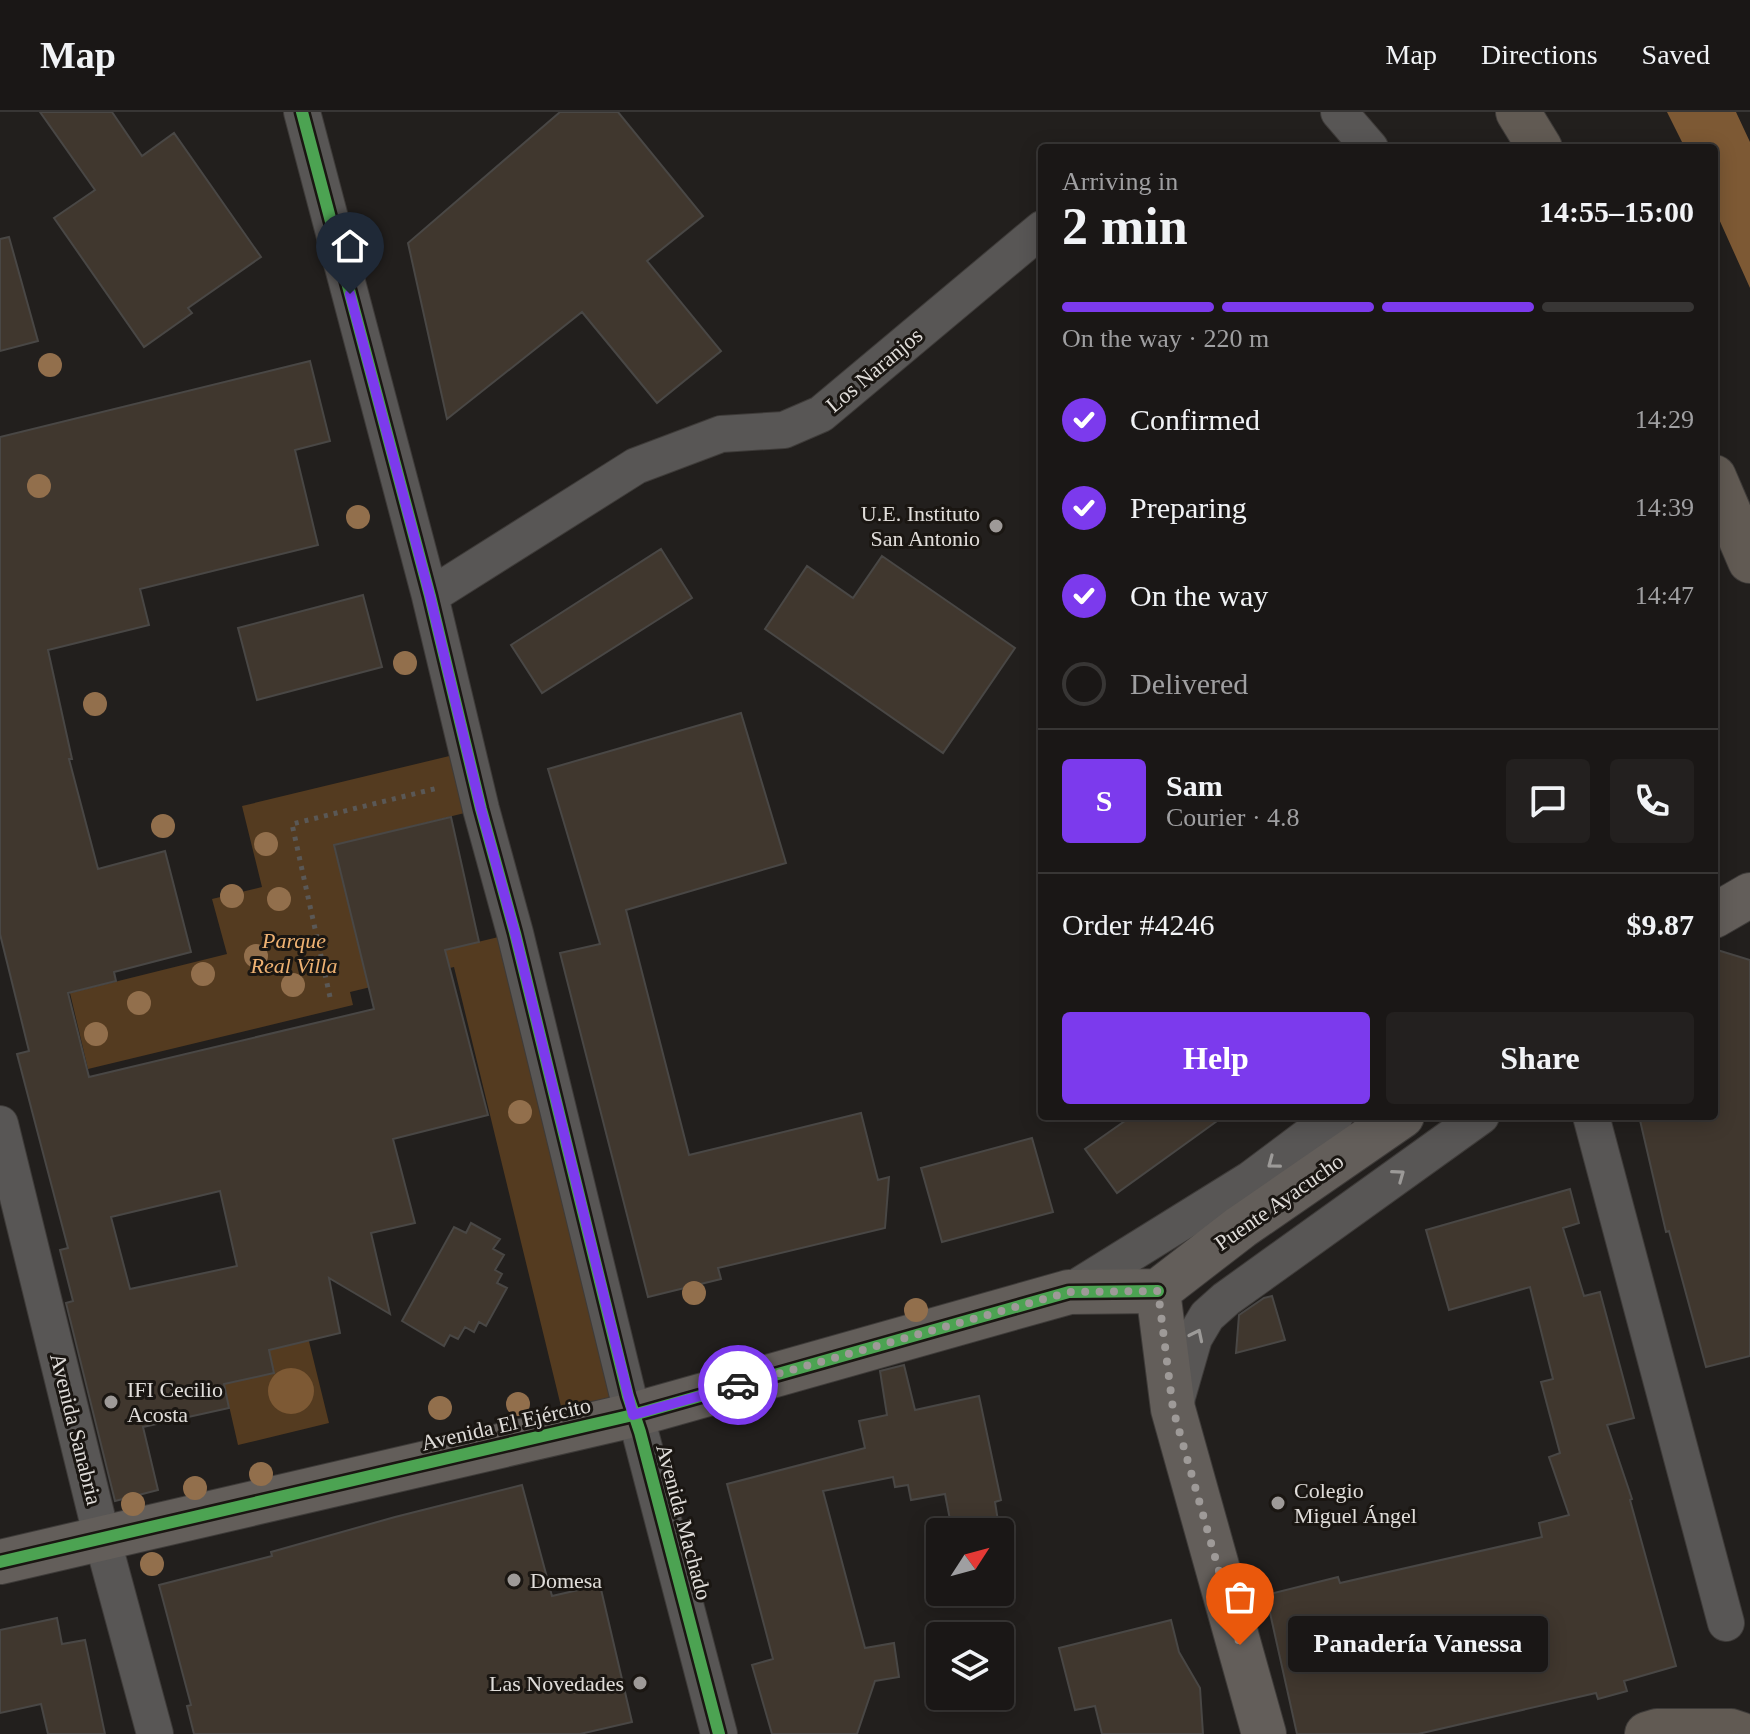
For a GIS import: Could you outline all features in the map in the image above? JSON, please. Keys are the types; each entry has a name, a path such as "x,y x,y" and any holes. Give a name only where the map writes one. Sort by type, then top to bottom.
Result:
{"highway":[{"path":"1518,112 1538,144"},
{"path":"1718,486 1750,561"},
{"path":"1647,1734 1657,1731 1731,1731 1740,1734"}],"street":[{"name":"Avenida Machado","path":"302,112 430,596 633,1415 719,1734"},
{"path":"1339,112 1367,144"},
{"name":"Los Naranjos","path":"430,596 636,466 721,434 784,430 821,414 1038,232"},
{"path":"1718,914 1750,895"},
{"path":"1069,1292 1251,1179 1330,1120"},
{"name":"Puente Ayacucho","path":"1158,1291 1241,1227 1396,1120"},
{"path":"1173,1409 1194,1338 1207,1316 1226,1299 1475,1120"},
{"path":"1592,1120 1726,1623"},
{"name":"Avenida Sanabria","path":"0,1124 102,1538 155,1734"},
{"path":"1158,1291 1173,1409 1264,1734"},
{"name":"Avenida El Ejército","path":"0,1562 633,1415 1069,1292 1158,1291"}],"path":[{"path":"330,997 292,824 474,779"}],"green space":[{"name":"Parque Real Villa","path":"466,752 481,809 334,845 365,969 515,933 628,1396 567,1431 454,967 350,992 353,1005 88,1069 70,993 227,954 212,899 262,887 242,806"},
{"path":"303,1317 329,1423 238,1445 224,1384 274,1373 263,1326"}],"shaded area":[{"path":"1667,112 1736,112 1750,142 1750,288 1718,217 1718,144 1683,144"},
{"path":"291,1368 307,1375 314,1391 307,1407 291,1414 275,1407 268,1391 275,1375"}],"building":[{"path":"40,112 112,112 142,156 174,133 261,257 188,308 192,313 144,347 54,218 95,190"},
{"path":"560,112 618,112 703,216 647,261 721,351 657,403 582,312 447,419 408,243"},
{"path":"9,237 38,341 0,351 0,239"},
{"path":"310,361 330,441 295,450 318,545 140,589 149,625 48,650 72,759 69,759 98,869 165,851 191,952 114,972 116,981 68,993 89,1077 374,1009 334,845 451,817 479,942 445,950 488,1115 393,1139 415,1223 371,1233 390,1314 329,1278 340,1333 269,1350 274,1373 224,1384 229,1408 143,1427 158,1490 115,1501 66,1303 73,1301 60,1250 68,1248 17,1054 29,1051 0,934 0,437","holes":["220,1191 237,1266 130,1289 111,1217"]},
{"path":"661,549 692,598 542,693 511,645"},
{"path":"882,556 1015,648 943,753 765,629 807,566 853,598"},
{"path":"363,595 382,667 257,700 238,628"},
{"path":"741,713 786,863 626,910 689,1155 861,1113 878,1180 889,1177 885,1228 718,1268 721,1279 648,1297 560,953 600,944 548,769"},
{"path":"1718,950 1750,960 1750,1356 1706,1367 1669,1231 1666,1232 1640,1120 1718,1120"},
{"path":"1126,1120 1218,1120 1117,1193 1085,1149"},
{"path":"1032,1138 1053,1212 942,1242 921,1168"},
{"path":"1570,1189 1579,1223 1563,1228 1584,1296 1600,1292 1634,1418 1607,1425 1632,1499 1676,1666 1624,1681 1627,1691 1598,1699 1596,1693 1418,1734 1297,1734 1266,1595 1338,1577 1340,1583 1542,1537 1539,1523 1569,1515 1549,1457 1560,1453 1541,1382 1553,1379 1530,1287 1449,1310 1426,1230"},
{"path":"471,1223 500,1239 493,1249 504,1255 495,1270 502,1274 497,1283 507,1288 486,1326 479,1322 474,1332 465,1327 458,1339 450,1335 444,1346 402,1321 454,1227 466,1233"},
{"path":"1272,1296 1285,1340 1236,1353 1239,1315"},
{"path":"904,1365 915,1410 979,1396 1001,1500 995,1502 998,1518 950,1518 945,1494 911,1500 908,1485 895,1487 893,1477 823,1491 865,1648 894,1643 899,1677 875,1681 857,1734 772,1734 752,1665 773,1659 727,1484 865,1448 859,1421 887,1415 880,1371"},
{"path":"522,1485 552,1596 600,1585 632,1722 580,1734 194,1734 187,1706 191,1705 159,1585 272,1556 271,1552 395,1517"},
{"path":"57,1618 62,1644 85,1640 105,1734 48,1734 41,1704 0,1713 0,1630"},
{"path":"1171,1620 1179,1652 1200,1688 1203,1734 1102,1734 1095,1706 1075,1710 1059,1648"}],"cycle path":[{"path":"302,112 430,596 628,1396 719,1734"},
{"path":"0,1562 633,1415 1069,1292 1158,1291"}],"way so far":[{"path":"738,1385 1069,1292 1158,1291 1173,1409 1240,1645"}],"place":[{"name":"U.E. Instituto San Antonio","path":"996,526"},
{"name":"IFI Cecilio Acosta","path":"111,1402"},
{"name":"Colegio Miguel Ángel","path":"1278,1503"},
{"name":"Domesa","path":"514,1580"},
{"name":"Panadería Vanessa","path":"1240,1645"},
{"name":"Las Novedades","path":"640,1683"}],"route":[{"path":"350,294 430,596 466,752 515,933 633,1415 738,1385"}]}
